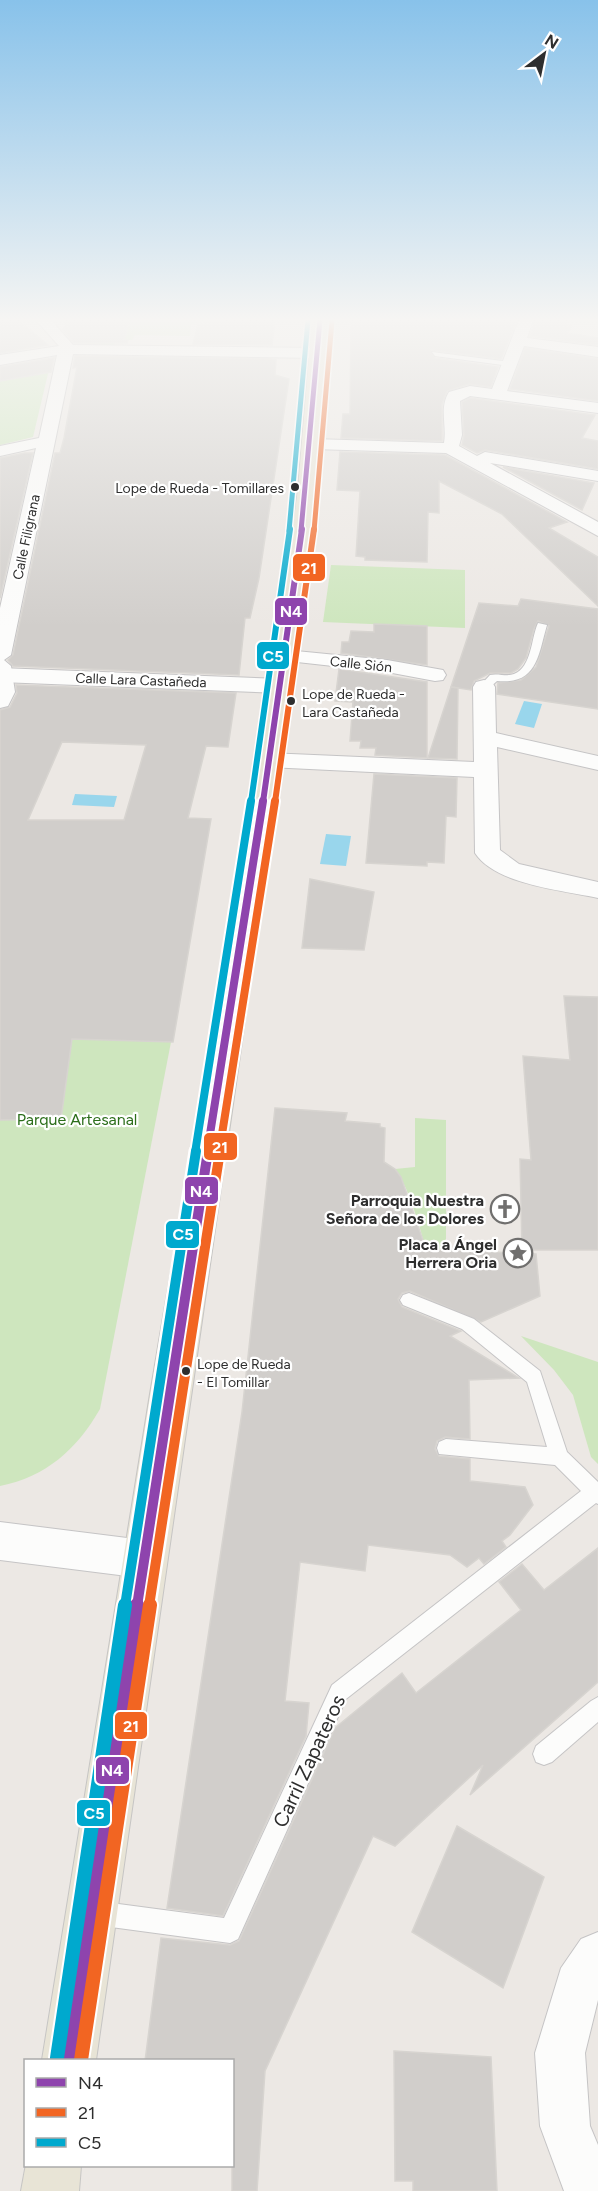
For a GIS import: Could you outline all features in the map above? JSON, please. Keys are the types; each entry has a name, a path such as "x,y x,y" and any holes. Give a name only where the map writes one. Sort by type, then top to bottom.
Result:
{"main road":[{"path":"69,2059 143,1559 268,760 284,671 314,422"},
{"path":"50,2191 53,2167"}],"street":[{"name":"Calle Filigrana","path":"0,701 4,692 0,668 50,422"},
{"path":"450,448 455,441 453,422"},
{"path":"0,451 46,441"},
{"path":"313,444 450,448 510,463 598,476"},
{"path":"450,448 598,530"},
{"name":"Calle Sión","path":"284,671 387,666 435,675"},
{"name":"Calle Lara Castañeda","path":"0,668 284,671"},
{"path":"484,687 488,853 511,870 598,890"},
{"path":"484,737 598,763"},
{"path":"268,760 485,770"},
{"path":"0,1541 143,1559"},
{"path":"590,2191 565,2126 560,2053 578,1985 598,1956"}],"lane":[{"path":"484,687 494,677 519,678 528,671 542,625"},
{"path":"409,1300 468,1324 534,1377 559,1457 597,1493"},
{"path":"446,1448 559,1457"},
{"name":"Carril Zapateros","path":"90,1912 230,1931 339,1692 597,1493"},
{"path":"544,1754 598,1708"}],"green space":[{"path":"0,422 36,422 33,437 0,445"},
{"path":"331,565 465,570 465,628 323,622"},
{"name":"Parque Artesanal","path":"0,1036 171,1042 100,1409 81,1437 59,1459 32,1476 0,1486"},
{"path":"415,1118 446,1120 446,1307 440,1305 415,1214 402,1180 395,1169 415,1167"},
{"path":"521,1336 598,1362 598,1464 591,1457 573,1395 554,1370"}],"water":[{"path":"524,701 542,704 534,728 515,724"},
{"path":"75,794 117,796 114,807 72,805"},
{"path":"326,834 351,836 346,866 320,864"}],"building":[{"path":"67,422 282,422 259,578 250,618 245,618 239,675 13,666 8,660 13,655 55,453 60,453"},
{"path":"342,422 442,422 442,441 341,438"},
{"path":"463,422 591,422 582,438 598,441 598,469 485,450 477,453 462,445"},
{"path":"340,452 445,455 567,522 549,528 598,557 598,606 502,514 439,481 439,513 428,512 427,562 365,560 365,557 356,556 360,491 337,490"},
{"path":"33,453 0,598 0,458"},
{"path":"503,467 594,483 582,510"},
{"path":"521,599 598,609 598,709 497,694 498,683 521,680 536,667 549,626 538,621 526,658 518,669 511,673 490,673 474,681 471,690 451,687 479,603 518,606"},
{"path":"374,624 427,626 427,665 341,653 342,642 349,642 351,631 374,632"},
{"path":"339,669 427,682 427,758 375,755 376,748 360,748 361,741 350,741 353,702 335,701"},
{"path":"16,685 236,693 228,747 206,746 188,818 211,819 173,1042 72,1039 61,1119 0,1120 0,710 10,707 17,693","holes":["62,742 146,745 124,820 28,820"]},
{"path":"451,687 458,688 457,759 428,758"},
{"path":"374,774 457,778 456,817 446,816 444,863 427,862 427,866 366,863"},
{"path":"310,879 374,892 364,950 302,948"},
{"path":"564,996 598,997 598,1250 522,1250 520,1159 531,1160 523,1056 570,1060"},
{"path":"275,1108 347,1113 345,1121 380,1124 380,1127 385,1128 384,1162 395,1169 401,1177 426,1249 536,1254 540,1296 481,1322 410,1291 402,1293 398,1299 402,1307 461,1331 450,1336 519,1378 469,1380 470,1439 445,1437 437,1441 435,1449 439,1456 470,1459 470,1481 525,1487 533,1505 510,1535 502,1541 506,1547 484,1564 479,1558 467,1567 450,1555 368,1545 365,1571 300,1562 285,1701 309,1703 306,1736 223,1916 167,1908 242,1412"},
{"path":"598,1548 598,1682 470,1795 483,1765 395,1846 373,1836 265,2071 257,2191 232,2191 234,2059 145,2059 161,1938 230,1945 239,1941 335,1728 402,1673 416,1693 521,1610 499,1582 522,1564 544,1590"},
{"path":"457,1826 544,1877 503,1988 412,1932"},
{"path":"394,2051 491,2057 497,2191 413,2191 413,2181 395,2181"}],"transit line":[{"name":"C5","path":"57,2058 135,1539 271,671 294,496 301,422"},
{"name":"N4","path":"69,2059 147,1540 283,671 306,496 313,422"},
{"name":"21","path":"81,2059 179,1411 295,672 318,497 325,422"}],"place":[{"name":"Lope de Rueda - Tomillares","path":"295,487"},
{"name":"Lope de Rueda - Lara Castañeda","path":"291,701"},
{"name":"Parroquia Nuestra Señora de los Dolores","path":"505,1209"},
{"name":"Placa a Ángel Herrera Oria","path":"518,1253"},
{"name":"Lope de Rueda - El Tomillar","path":"186,1371"}]}
